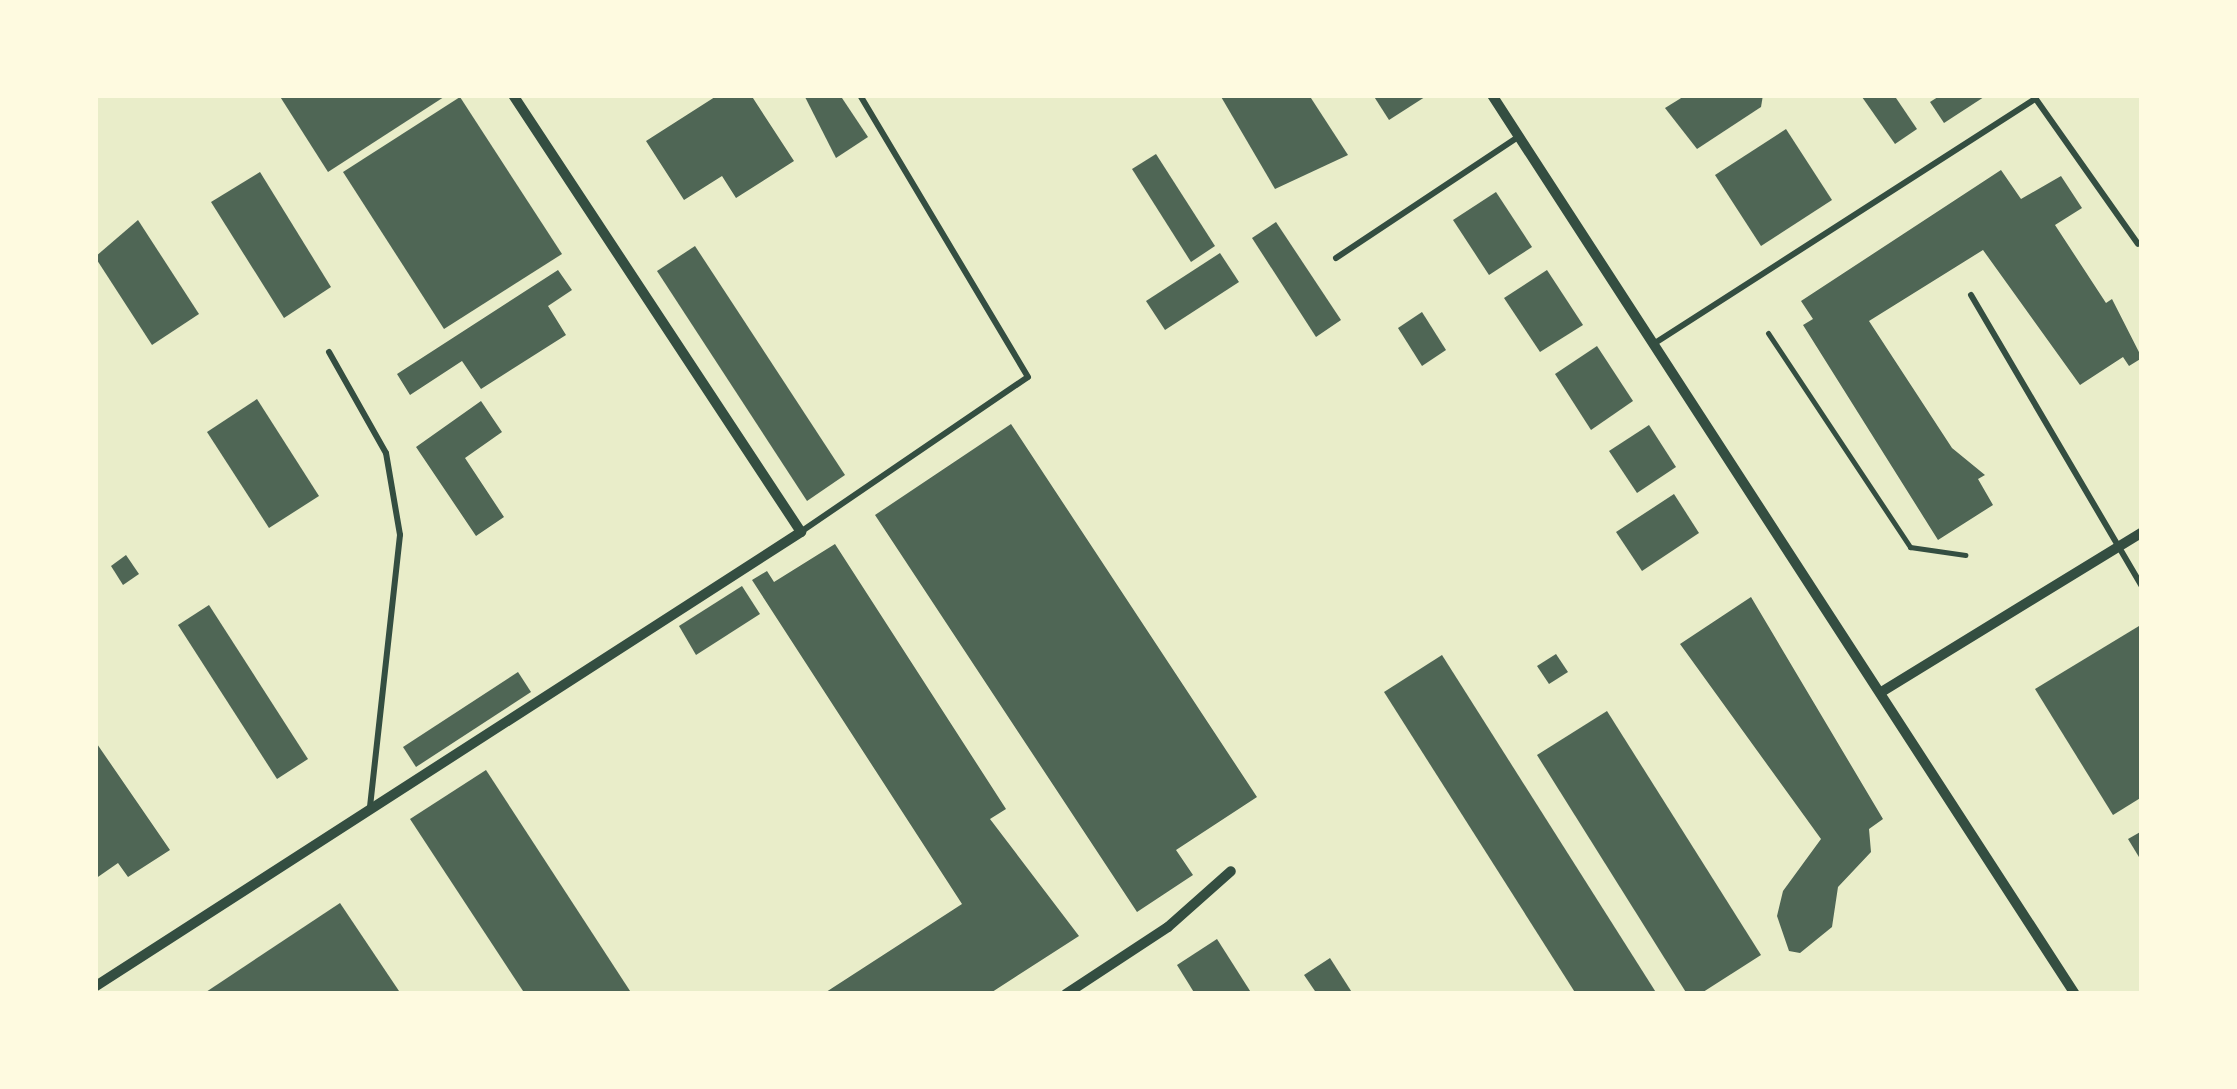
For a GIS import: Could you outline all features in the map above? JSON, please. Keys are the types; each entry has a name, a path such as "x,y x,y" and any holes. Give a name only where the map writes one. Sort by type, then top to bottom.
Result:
{"street":[{"path":"101,994 95,985 800,532 513,95"},
{"path":"1492,95 1883,691 2076,994"},
{"path":"1883,691 2142,532"},
{"path":"1066,994 1168,927 1231,871"}],"lane":[{"path":"800,532 1028,377 860,95"},
{"path":"1655,343 2034,97 2138,244"},
{"path":"1336,258 1519,136"},
{"path":"1970,295 2142,586"},
{"path":"329,352 386,454 400,535 370,809"}],"path":[{"path":"1768,332 1910,547 1965,555"}],"building":[{"path":"279,95 447,95 328,172"},
{"path":"718,95 751,95 794,161 736,198 722,176 684,200 646,141"},
{"path":"804,95 840,95 868,137 836,158"},
{"path":"1220,95 1309,95 1348,155 1275,189"},
{"path":"1373,95 1428,95 1389,120"},
{"path":"1686,95 1763,95 1761,107 1697,149 1665,108"},
{"path":"1894,95 1917,129 1895,144 1862,97"},
{"path":"1941,95 1987,95 1944,123 1930,102"},
{"path":"460,97 562,254 444,329 343,172"},
{"path":"1786,129 1832,200 1761,246 1715,175"},
{"path":"1156,154 1215,246 1191,262 1132,169"},
{"path":"2001,170 2021,199 2061,176 2082,208 2055,225 2106,303 2112,299 2142,358 2129,366 2123,357 2080,385 1983,250 1869,321 1952,448 1985,475 1978,479 1993,505 1938,540 1803,325 1813,319 1801,301"},
{"path":"260,172 331,287 284,318 211,202"},
{"path":"1496,192 1532,247 1489,275 1453,220"},
{"path":"138,220 199,314 152,345 95,257"},
{"path":"1276,222 1341,320 1316,337 1252,238"},
{"path":"695,246 845,475 807,501 657,271"},
{"path":"1220,253 1239,282 1165,330 1146,301"},
{"path":"558,270 572,290 548,306 566,335 481,389 462,361 410,395 397,374"},
{"path":"1547,270 1583,325 1540,352 1504,298"},
{"path":"1422,312 1446,350 1422,366 1398,328"},
{"path":"1597,346 1633,401 1591,430 1555,374"},
{"path":"257,399 319,496 269,528 207,432"},
{"path":"481,401 502,432 465,458 504,517 476,536 416,447"},
{"path":"1011,424 1257,797 1176,850 1193,875 1137,912 875,515"},
{"path":"1649,425 1676,467 1637,493 1609,451"},
{"path":"1674,494 1699,533 1642,571 1616,532"},
{"path":"835,544 1006,809 990,819 1079,936 989,994 823,994 962,904 752,580 767,571 774,582"},
{"path":"126,555 139,574 123,585 111,566"},
{"path":"742,586 760,614 696,655 679,626"},
{"path":"1751,597 1883,819 1869,829 1871,852 1838,887 1832,927 1800,953 1789,951 1777,916 1783,891 1821,839 1680,644"},
{"path":"209,605 308,759 277,779 178,625"},
{"path":"2139,626 2142,797 2113,815 2035,689"},
{"path":"1556,654 1568,672 1549,684 1537,666"},
{"path":"1442,655 1657,994 1576,994 1384,692"},
{"path":"518,672 531,692 416,767 403,747"},
{"path":"1607,711 1761,955 1700,994 1687,994 1537,755"},
{"path":"95,741 170,850 128,877 118,863 95,879"},
{"path":"486,770 632,994 525,994 410,819"},
{"path":"2142,831 2142,862 2128,839"},
{"path":"340,903 401,994 203,994"},
{"path":"1217,939 1252,994 1195,994 1177,965"},
{"path":"1330,958 1353,994 1317,994 1304,975"}]}
